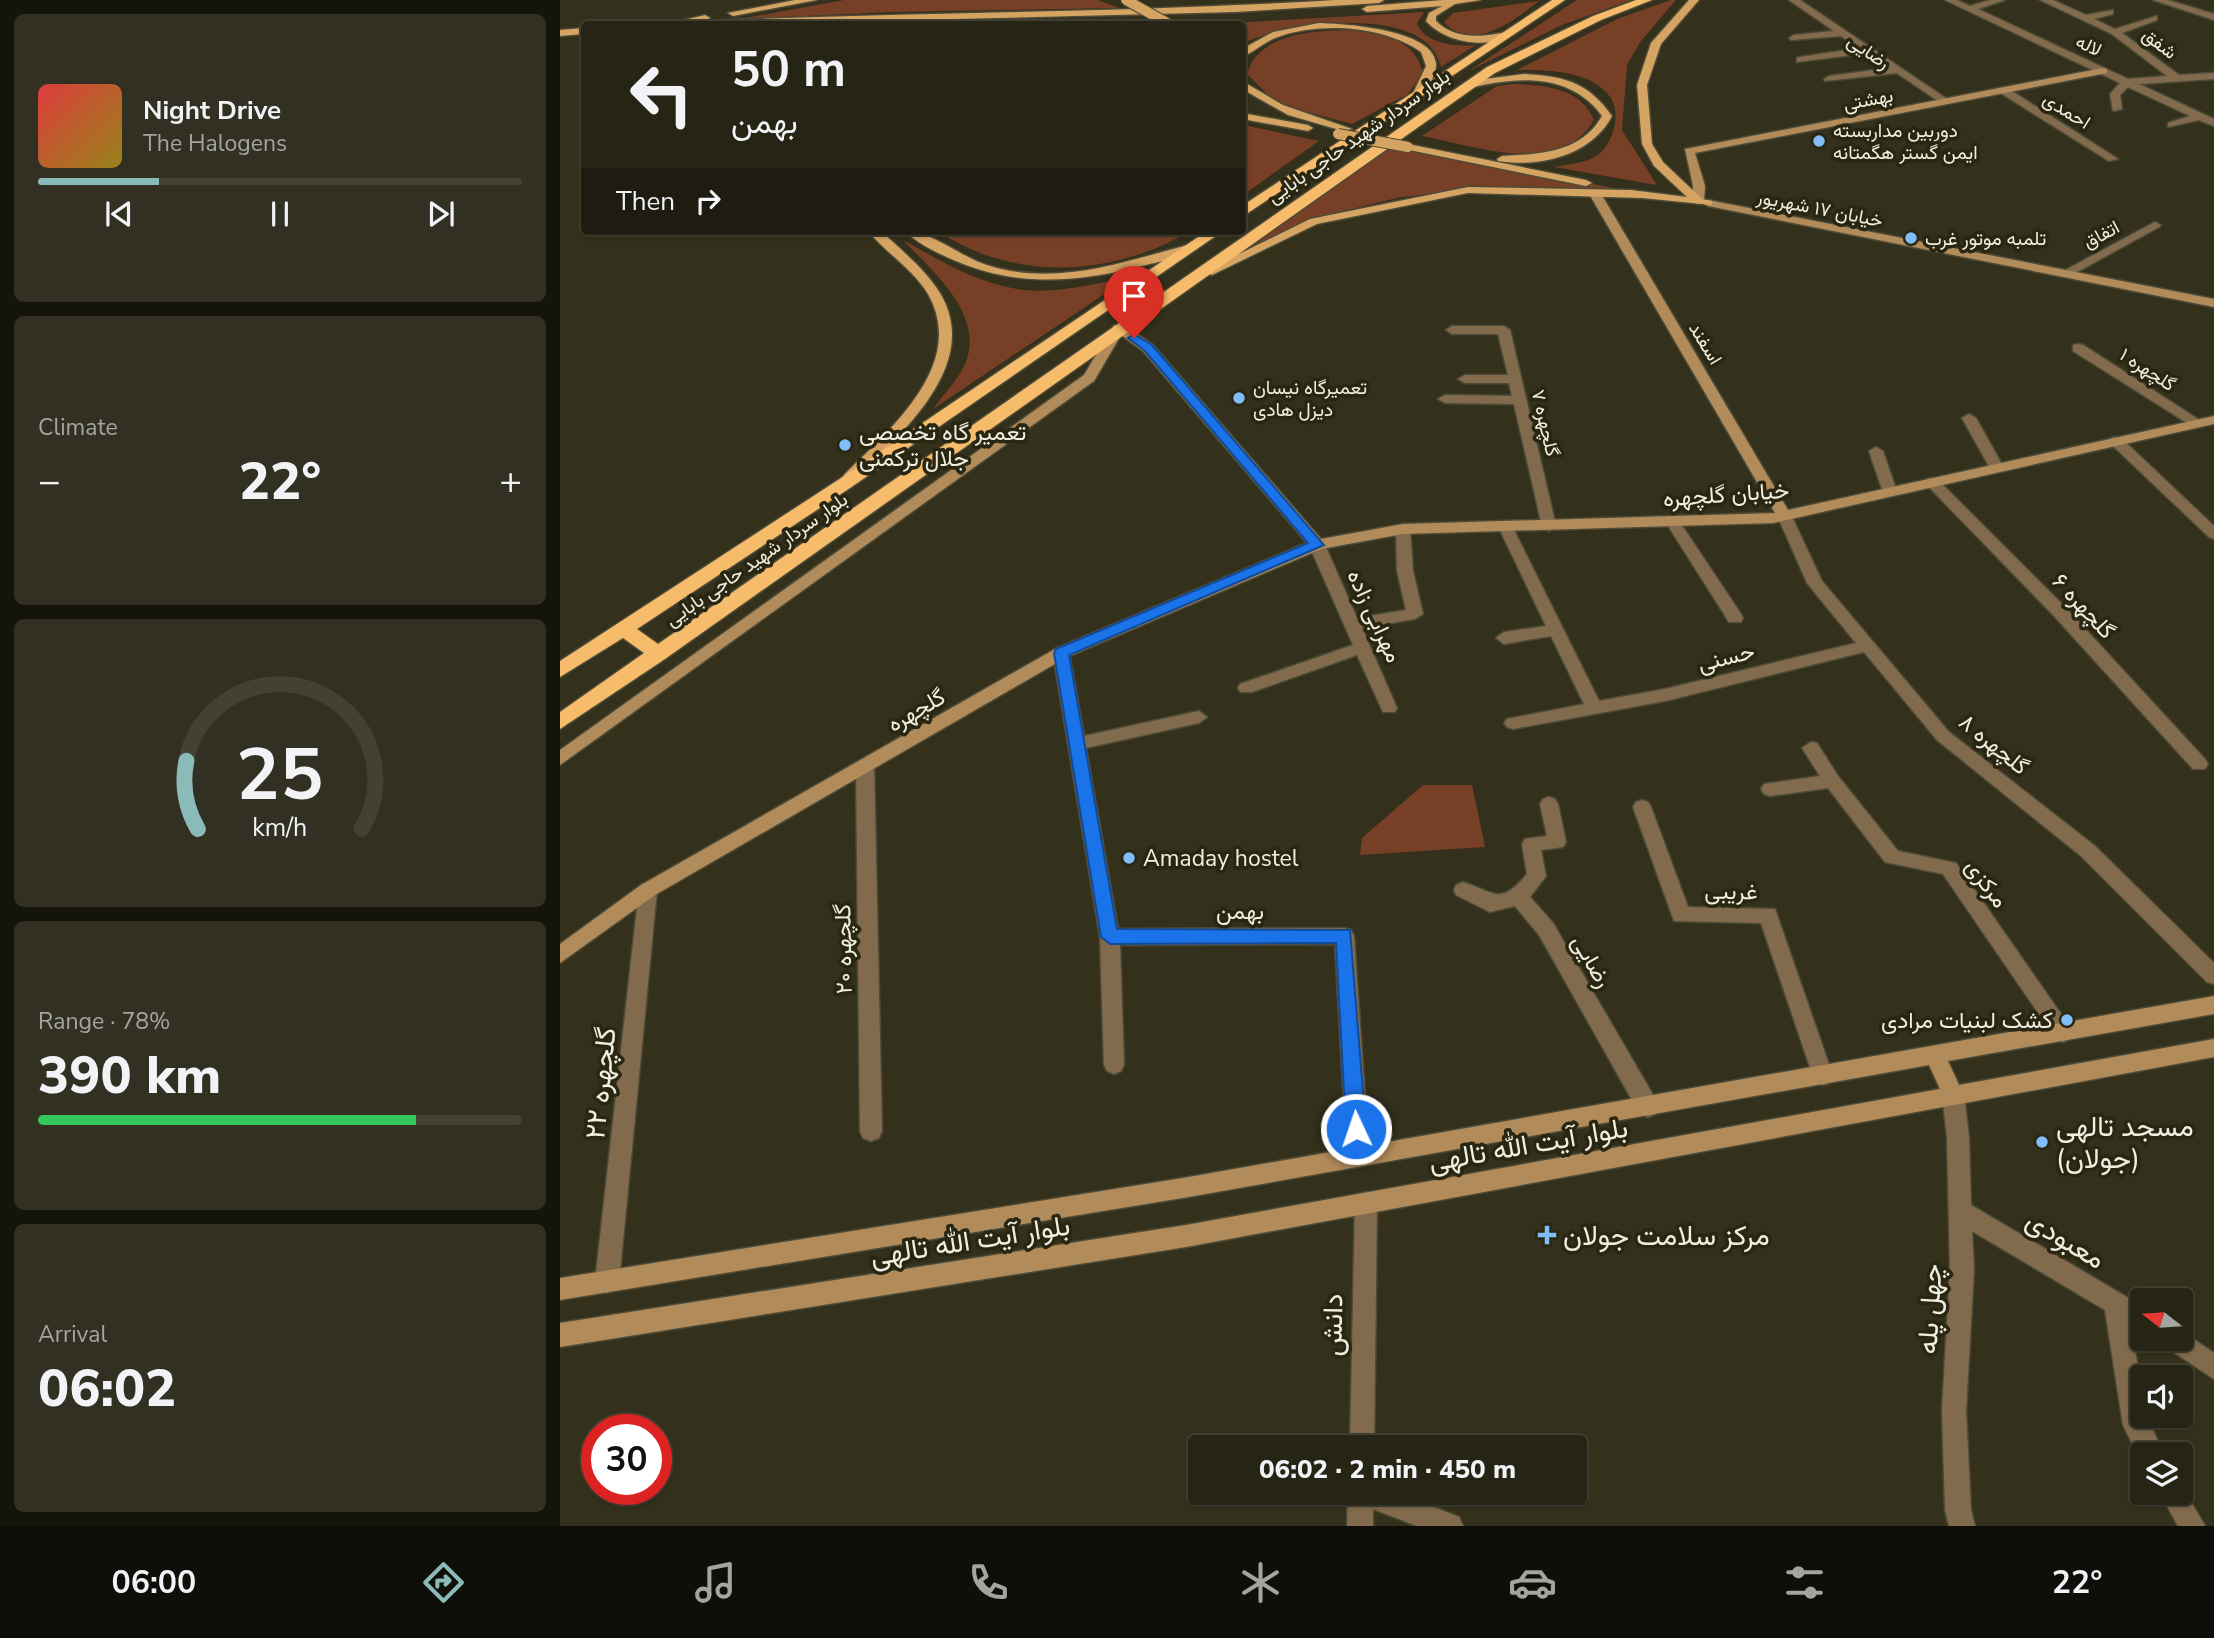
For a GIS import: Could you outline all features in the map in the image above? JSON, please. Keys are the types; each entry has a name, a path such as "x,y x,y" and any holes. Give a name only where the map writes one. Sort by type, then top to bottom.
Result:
{"highway":[{"name":"بلوار سردار شهید حاجی بابایی","path":"1246,210 1559,0"},
{"name":"بلوار سردار شهید حاجی بابایی","path":"560,722 1466,86 1538,45 1646,0"},
{"name":"بلوار سردار شهید حاجی بابایی","path":"560,670 844,484 1210,235"},
{"path":"623,628 658,654"}],"main road":[{"path":"690,21 812,0"},
{"path":"1126,0 1164,21"},
{"path":"768,21 1234,9 1376,0"},
{"path":"1036,21 1234,17 1476,0"},
{"path":"1694,0 1656,43 1642,85 1647,144 1658,164 1703,202"},
{"path":"1462,2 1438,9 1432,15 1431,21 1436,27 1467,38 1506,35"},
{"path":"1246,50 1275,34 1310,27 1353,26 1387,33 1418,45 1429,57 1431,74 1417,95"},
{"name":"بهشتی","path":"1703,202 1689,151 2103,71"},
{"path":"1466,86 1502,78 1555,81 1591,94 1606,117 1597,135 1583,145 1531,157 1496,159"},
{"path":"1246,87 1263,101 1342,131"},
{"path":"1246,117 1496,159 1703,202"},
{"path":"1410,144 1640,195"},
{"path":"1180,286 1314,221 1468,190 1594,192 1703,202"},
{"name":"اسفند","path":"1594,192 1784,515"},
{"name":"خیابان ۱۷ شهریور","path":"1703,202 2214,303"},
{"path":"844,484 914,410 943,365 947,324 934,295 878,235"},
{"path":"917,235 935,248 980,267 1021,276 1073,277 1117,272 1191,248"},
{"path":"560,760 1089,378 1119,328 1148,348 1317,545"},
{"name":"خیابان گلچهره","path":"1317,545 1403,529 1672,522 1784,515 2214,419"},
{"name":"گلچهره","path":"560,955 648,890 1061,653 1317,545"},
{"path":"708,618 731,636"},
{"name":"بلوار آیت الله تالهی","path":"560,1289 1358,1157 2214,1005"},
{"name":"بلوار آیت الله تالهی","path":"560,1335 1186,1236 2214,1048"},
{"path":"1935,1056 1953,1094"}],"street":[{"name":"رضایی","path":"1794,0 1945,102"},
{"name":"لاله","path":"1950,0 2214,122"},
{"path":"1969,9 2000,0"},
{"name":"شفق","path":"2045,0 2115,32 2192,87"},
{"path":"2158,0 2173,2 2214,17"},
{"path":"2060,7 2077,1"},
{"path":"2086,19 2110,12"},
{"path":"2115,32 2154,18"},
{"path":"1794,38 1843,33"},
{"path":"1800,60 1867,50"},
{"path":"1829,79 1898,70"},
{"path":"2117,109 2115,94 2127,82 2214,76"},
{"name":"احمدی","path":"2003,90 2113,159"},
{"path":"2153,110 2171,103"},
{"path":"2172,125 2200,116"},
{"name":"اتفاق","path":"2064,274 2155,225"},
{"name":"گلچهره ۷","path":"1452,330 1504,330 1549,526"},
{"name":"گلچهره ۱","path":"2078,348 2197,423"},
{"path":"1465,379 1516,379"},
{"path":"1445,399 1521,400"},
{"path":"1969,418 1997,468"},
{"path":"2116,441 2214,534"},
{"path":"1876,451 1890,492"},
{"name":"گلچهره ۶","path":"1931,482 2060,612 2199,764"},
{"name":"گلچهره ۸","path":"1784,515 1815,583 1943,736 2088,851 2214,976"},
{"path":"1672,522 1735,618"},
{"path":"1505,526 1594,708"},
{"path":"1350,624 1415,614 1405,571 1403,529"},
{"name":"مهرابی زاده","path":"1317,545 1389,708"},
{"path":"1504,638 1556,630"},
{"name":"حسنی","path":"1513,723 1665,695 1867,646"},
{"path":"1246,688 1363,647"},
{"path":"1061,653 1110,937 1114,1065"},
{"path":"1076,744 1199,717"},
{"name":"مرکزی","path":"1811,748 1832,781 1892,857 1949,868 2063,1033"},
{"name":"گلچهره ۲۰","path":"865,766 871,1130"},
{"path":"1770,789 1832,781"},
{"path":"1463,890 1490,904 1519,897 1537,876 1531,844 1557,842 1549,804"},
{"name":"غریبی","path":"1642,807 1681,915 1768,915 1823,1076"},
{"name":"گلچهره ۲۲","path":"607,1282 648,890"},
{"name":"رضایی","path":"1519,897 1546,929 1648,1107"},
{"name":"بهمن","path":"1110,937 1344,936 1358,1157"},
{"name":"چهل پله","path":"1953,1094 1958,1138 1962,1269 1954,1411 1958,1510 1962,1526"},
{"name":"دانش","path":"1362,1435 1366,1203"},
{"name":"معبودی","path":"1960,1211 2130,1312"},
{"path":"2116,1304 2134,1425 2144,1442"},
{"path":"2191,1351 2214,1367"},
{"path":"1360,1526 1363,1505"},
{"path":"1395,1505 1450,1526"},
{"path":"2180,1505 2192,1526"}],"shaded area":[{"path":"844,0 1098,0 1119,8 891,12 740,19"},
{"path":"1577,0 1631,0 1562,25 1467,72"},
{"path":"1676,0 1640,42 1627,65 1622,130 1657,185 1554,167 1586,161 1597,156 1606,146 1615,122 1611,98 1597,85 1576,75 1517,70 1617,19"},
{"path":"1539,1 1506,24 1480,34 1468,35 1455,31 1444,22 1453,13"},
{"path":"1424,12 1417,23 1426,36 1442,43 1476,45 1441,67 1430,46 1410,33 1384,26 1353,23 1321,25 1290,29 1246,42 1246,22"},
{"path":"1157,19 1160,21 1061,21"},
{"path":"1351,30 1385,36 1405,45 1419,61 1423,73 1408,94 1352,124 1277,104 1247,74 1253,60 1276,42 1305,33"},
{"path":"1513,84 1548,87 1571,94 1588,109 1594,120 1579,138 1560,149 1538,153 1514,154 1422,136 1497,86"},
{"path":"1246,126 1319,141 1246,193"},
{"path":"1387,143 1613,188 1479,189 1401,197 1331,214 1269,239 1170,295"},
{"path":"945,235 1182,235 1129,258 1096,265 1063,267 1030,266 967,248"},
{"path":"903,240 972,276 1017,289 1059,290 1130,277 933,409 965,364 970,346 968,328 953,295"},
{"path":"1423,785 1472,785 1485,847 1360,855 1362,838"}],"place":[{"name":"دوربین مداربسته ایمن گستر هگمتانه","path":"1819,141"},
{"name":"تلمبه موتور غرب","path":"1911,238"},
{"name":"تعمیرگاه نیسان دیزل هادی","path":"1239,398"},
{"name":"تعمیر گاه تخصصی جلال ترکمنی","path":"845,445"},
{"name":"Amaday hostel","path":"1129,858"},
{"name":"کشک لبنیات مرادی","path":"2067,1020"},
{"name":"مسجد تالهی (جولان)","path":"2042,1142"},
{"name":"مرکز سلامت جولان","path":"1547,1235"}],"route":[{"path":"1134,338 1148,348 1317,545 1061,653 1110,937 1344,936 1356,1129"}]}
